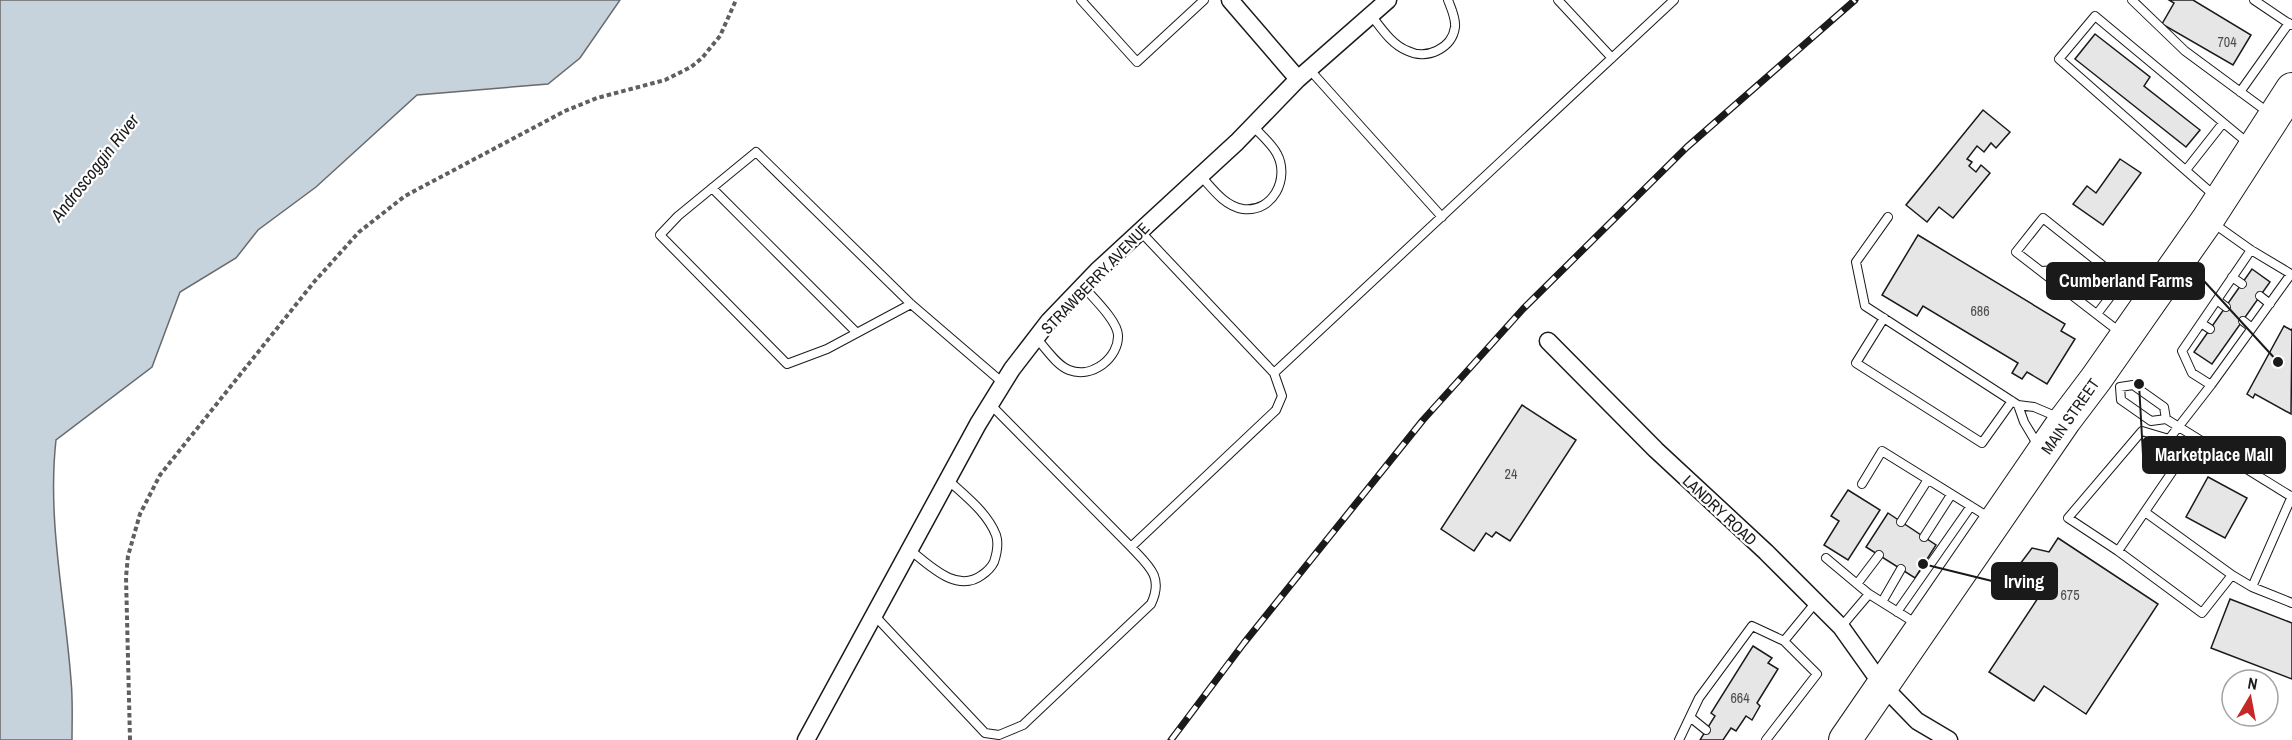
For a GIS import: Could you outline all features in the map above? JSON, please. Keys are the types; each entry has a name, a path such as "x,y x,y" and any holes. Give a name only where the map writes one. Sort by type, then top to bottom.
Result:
{"highway":[{"name":"MAIN STREET","path":"1845,740 1883,686 1910,620 1983,514 2043,454 2065,420 2110,381 2126,336 2292,89"}],"street":[{"path":"1230,0 1304,74"},
{"name":"STRAWBERRY AVENUE","path":"806,740 990,404 1036,338 1083,286 1140,231 1253,126 1304,74 1388,0"},
{"name":"LANDRY ROAD","path":"1548,341 1656,450 1766,552 1841,627 1883,686 1917,721 1949,740"}],"lane":[{"path":"1081,0 1137,62 1204,0"},
{"path":"1371,15 1396,44 1408,52 1423,54 1441,50 1450,39 1455,27 1448,0"},
{"path":"1558,0 1612,58"},
{"path":"1274,373 1674,0"},
{"path":"2132,0 2142,4 2185,51 2274,117"},
{"path":"2241,92 2290,24 2254,0"},
{"path":"2169,440 2291,274 2251,250 2213,209 2186,170 2060,59 2095,16 2254,148"},
{"path":"1304,74 1442,217"},
{"path":"2186,170 2223,123"},
{"path":"1200,175 1227,203 1244,209 1258,207 1274,199 1280,186 1281,171 1277,154 1253,126"},
{"path":"911,304 827,349 787,364 660,235 678,216 756,152 911,304 1004,383"},
{"path":"712,188 857,333"},
{"path":"1888,217 1856,262 1865,306 2015,403 2034,407 2065,420"},
{"path":"2126,336 2016,252 2043,218 2149,303"},
{"path":"1131,548 1276,410 1282,396 1274,373 1140,231"},
{"path":"2211,385 2193,374 2182,351 2251,250"},
{"path":"2232,277 2242,284"},
{"path":"2097,314 2122,281"},
{"path":"1036,338 1059,363 1070,370 1090,370 1107,361 1114,350 1118,334 1113,321 1083,286"},
{"path":"2260,296 2270,304"},
{"path":"2217,300 2226,307"},
{"path":"1884,318 1856,363 1982,443 2015,403"},
{"path":"2243,321 2252,328"},
{"path":"2201,323 2210,329"},
{"path":"2227,343 2236,350"},
{"path":"2110,381 2133,385 2164,407 2166,419"},
{"path":"2110,381 2121,400 2151,421 2166,419 2292,496 2252,587"},
{"path":"2015,403 2043,454"},
{"path":"875,616 985,733 999,735 1023,726 1151,604 1157,592 1151,568 990,404"},
{"path":"2118,551 2187,450 2169,440 2142,431 2068,518 2118,551 2202,613 2232,575"},
{"path":"1862,484 1882,451 1983,514"},
{"path":"910,550 943,575 961,581 977,579 992,568 997,551 997,537 994,530 982,512 948,480"},
{"path":"1901,522 1927,481"},
{"path":"1924,537 1951,495"},
{"path":"2145,512 2232,575 2252,587 2292,603"},
{"path":"1857,584 1879,555"},
{"path":"1826,558 1869,594 1910,620"},
{"path":"1882,602 1901,569"},
{"path":"1841,627 1869,594"},
{"path":"1784,640 1816,602"},
{"path":"1679,740 1698,698 1752,626 1784,640 1817,674 1766,740"},
{"path":"1690,717 1706,730"}],"path":[{"path":"130,740 126,577 131,545 140,514 160,475 314,282 359,232 405,196 565,111 597,98 665,80 691,67 720,36 736,0"}],"water":[{"name":"Androscoggin River","path":"0,0 620,0 580,58 548,84 417,95 316,187 258,230 236,258 180,292 152,367 56,440 55,530 72,688 72,740 0,740"}],"building":[{"path":"2169,0 2193,0 2251,35 2233,65 2162,24 2174,3"},
{"path":"2095,34 2150,77 2144,86 2200,130 2186,147 2075,59"},
{"path":"1983,110 2010,132 1996,148 1991,143 1984,152 1977,146 1967,159 1972,162 1969,166 1976,172 1981,165 1990,173 1953,218 1939,207 1927,222 1906,205"},
{"path":"2120,159 2141,173 2103,225 2073,204 2087,186 2096,193"},
{"path":"1918,235 2065,324 2061,331 2075,339 2047,384 2027,372 2022,379 2012,373 2018,363 1923,306 1917,316 1882,295"},
{"path":"2252,269 2270,282 2212,364 2194,352"},
{"path":"2284,326 2292,329 2291,414 2255,394 2253,398 2247,394"},
{"path":"1522,405 1576,440 1510,541 1496,532 1492,537 1486,533 1474,551 1441,529"},
{"path":"2208,477 2247,498 2225,538 2186,517"},
{"path":"1848,490 1880,510 1848,560 1824,545 1839,521 1831,516"},
{"path":"1888,513 1936,545 1915,578 1866,547"},
{"path":"2058,538 2158,604 2086,714 2044,686 2034,701 1989,672 2038,598 2021,586 2020,564 2032,548 2049,552"},
{"path":"2230,599 2292,623 2292,679 2280,674 2280,668 2263,668 2211,648"},
{"path":"1753,646 1772,658 1768,663 1778,669 1757,703 1760,706 1752,720 1746,716 1736,731 1731,728 1723,740 1700,740 1715,716 1711,713"}],"railway":[{"path":"1171,740 1244,643 1423,420 1523,309 1687,147 1855,0"}],"place":[{"name":"Cumberland Farms","path":"2278,362"},
{"name":"Marketplace Mall","path":"2139,384"},
{"name":"Irving","path":"1923,564"}]}
